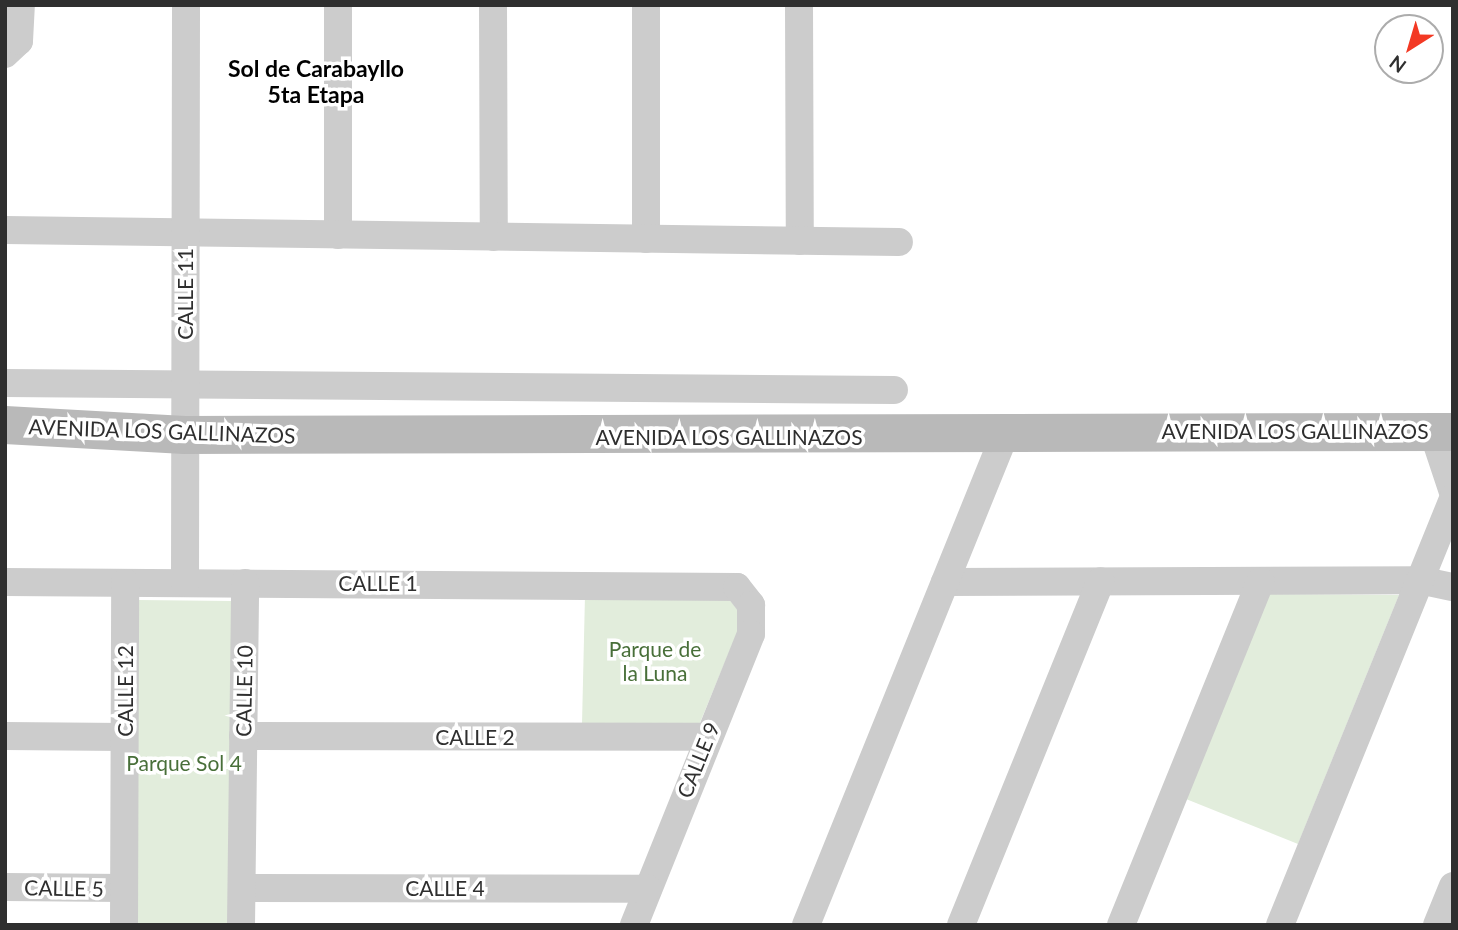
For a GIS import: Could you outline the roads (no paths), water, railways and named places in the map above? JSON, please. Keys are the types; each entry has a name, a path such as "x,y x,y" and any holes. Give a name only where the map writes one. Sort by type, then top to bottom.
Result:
{"street":[{"path":"5,54 19,41 20,5"},
{"name":"CALLE 11","path":"185,583 186,5"},
{"path":"338,5 338,235"},
{"path":"493,5 494,237"},
{"path":"646,5 646,239"},
{"path":"799,5 800,241"},
{"path":"5,230 899,242"},
{"path":"5,383 185,388 535,384 894,390"},
{"name":"AVENIDA LOS GALLINAZOS","path":"5,425 185,435 877,438 917,429 1443,432"},
{"path":"806,925 1007,429"},
{"path":"1443,432 1453,492"},
{"path":"1280,925 1419,580 1447,535 1453,498"},
{"path":"1121,925 1261,580"},
{"path":"945,582 1419,580 1453,587"},
{"path":"961,925 1101,581"},
{"name":"CALLE 1","path":"5,582 729,583 746,596"},
{"name":"CALLE 12","path":"124,925 125,583"},
{"name":"CALLE 10","path":"241,925 245,583"},
{"name":"CALLE 9","path":"634,925 707,737 751,634 746,596"},
{"path":"5,736 124,737"},
{"name":"CALLE 2","path":"243,736 707,737"},
{"path":"1437,925 1453,886"},
{"name":"CALLE 5","path":"5,887 124,888"},
{"name":"CALLE 4","path":"242,888 648,889"}],"district":[{"name":"Sol de Carabayllo 5ta Etapa","path":"316,81"}],"park label":[{"name":"Parque de la Luna","path":"655,661"},
{"name":"Parque Sol 4","path":"184,763"}]}
